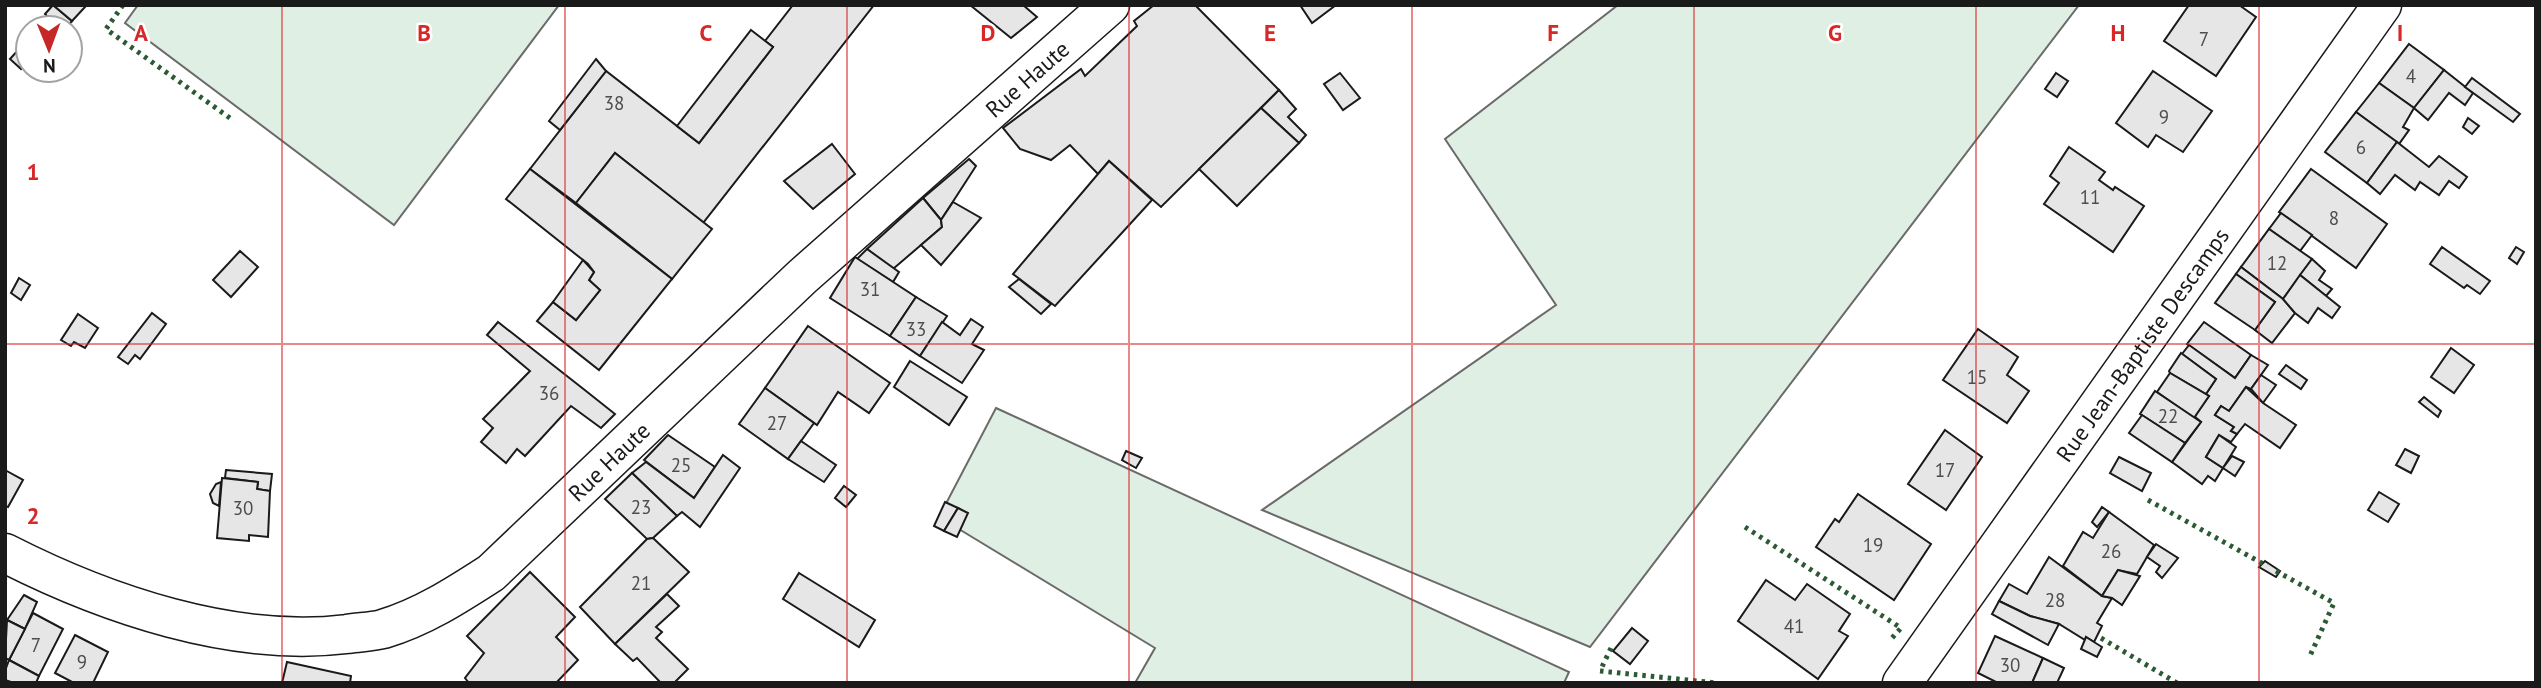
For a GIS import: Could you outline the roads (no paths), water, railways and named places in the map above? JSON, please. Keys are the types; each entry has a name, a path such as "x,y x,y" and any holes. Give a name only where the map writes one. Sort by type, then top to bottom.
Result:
{"street":[{"name":"Rue Haute","path":"5,553 43,572 124,603 193,624 255,634 319,637 382,629 441,605 491,573 802,277 1110,5"},
{"name":"Rue Jean-Baptiste Descamps","path":"1902,683 2382,5"}]}
